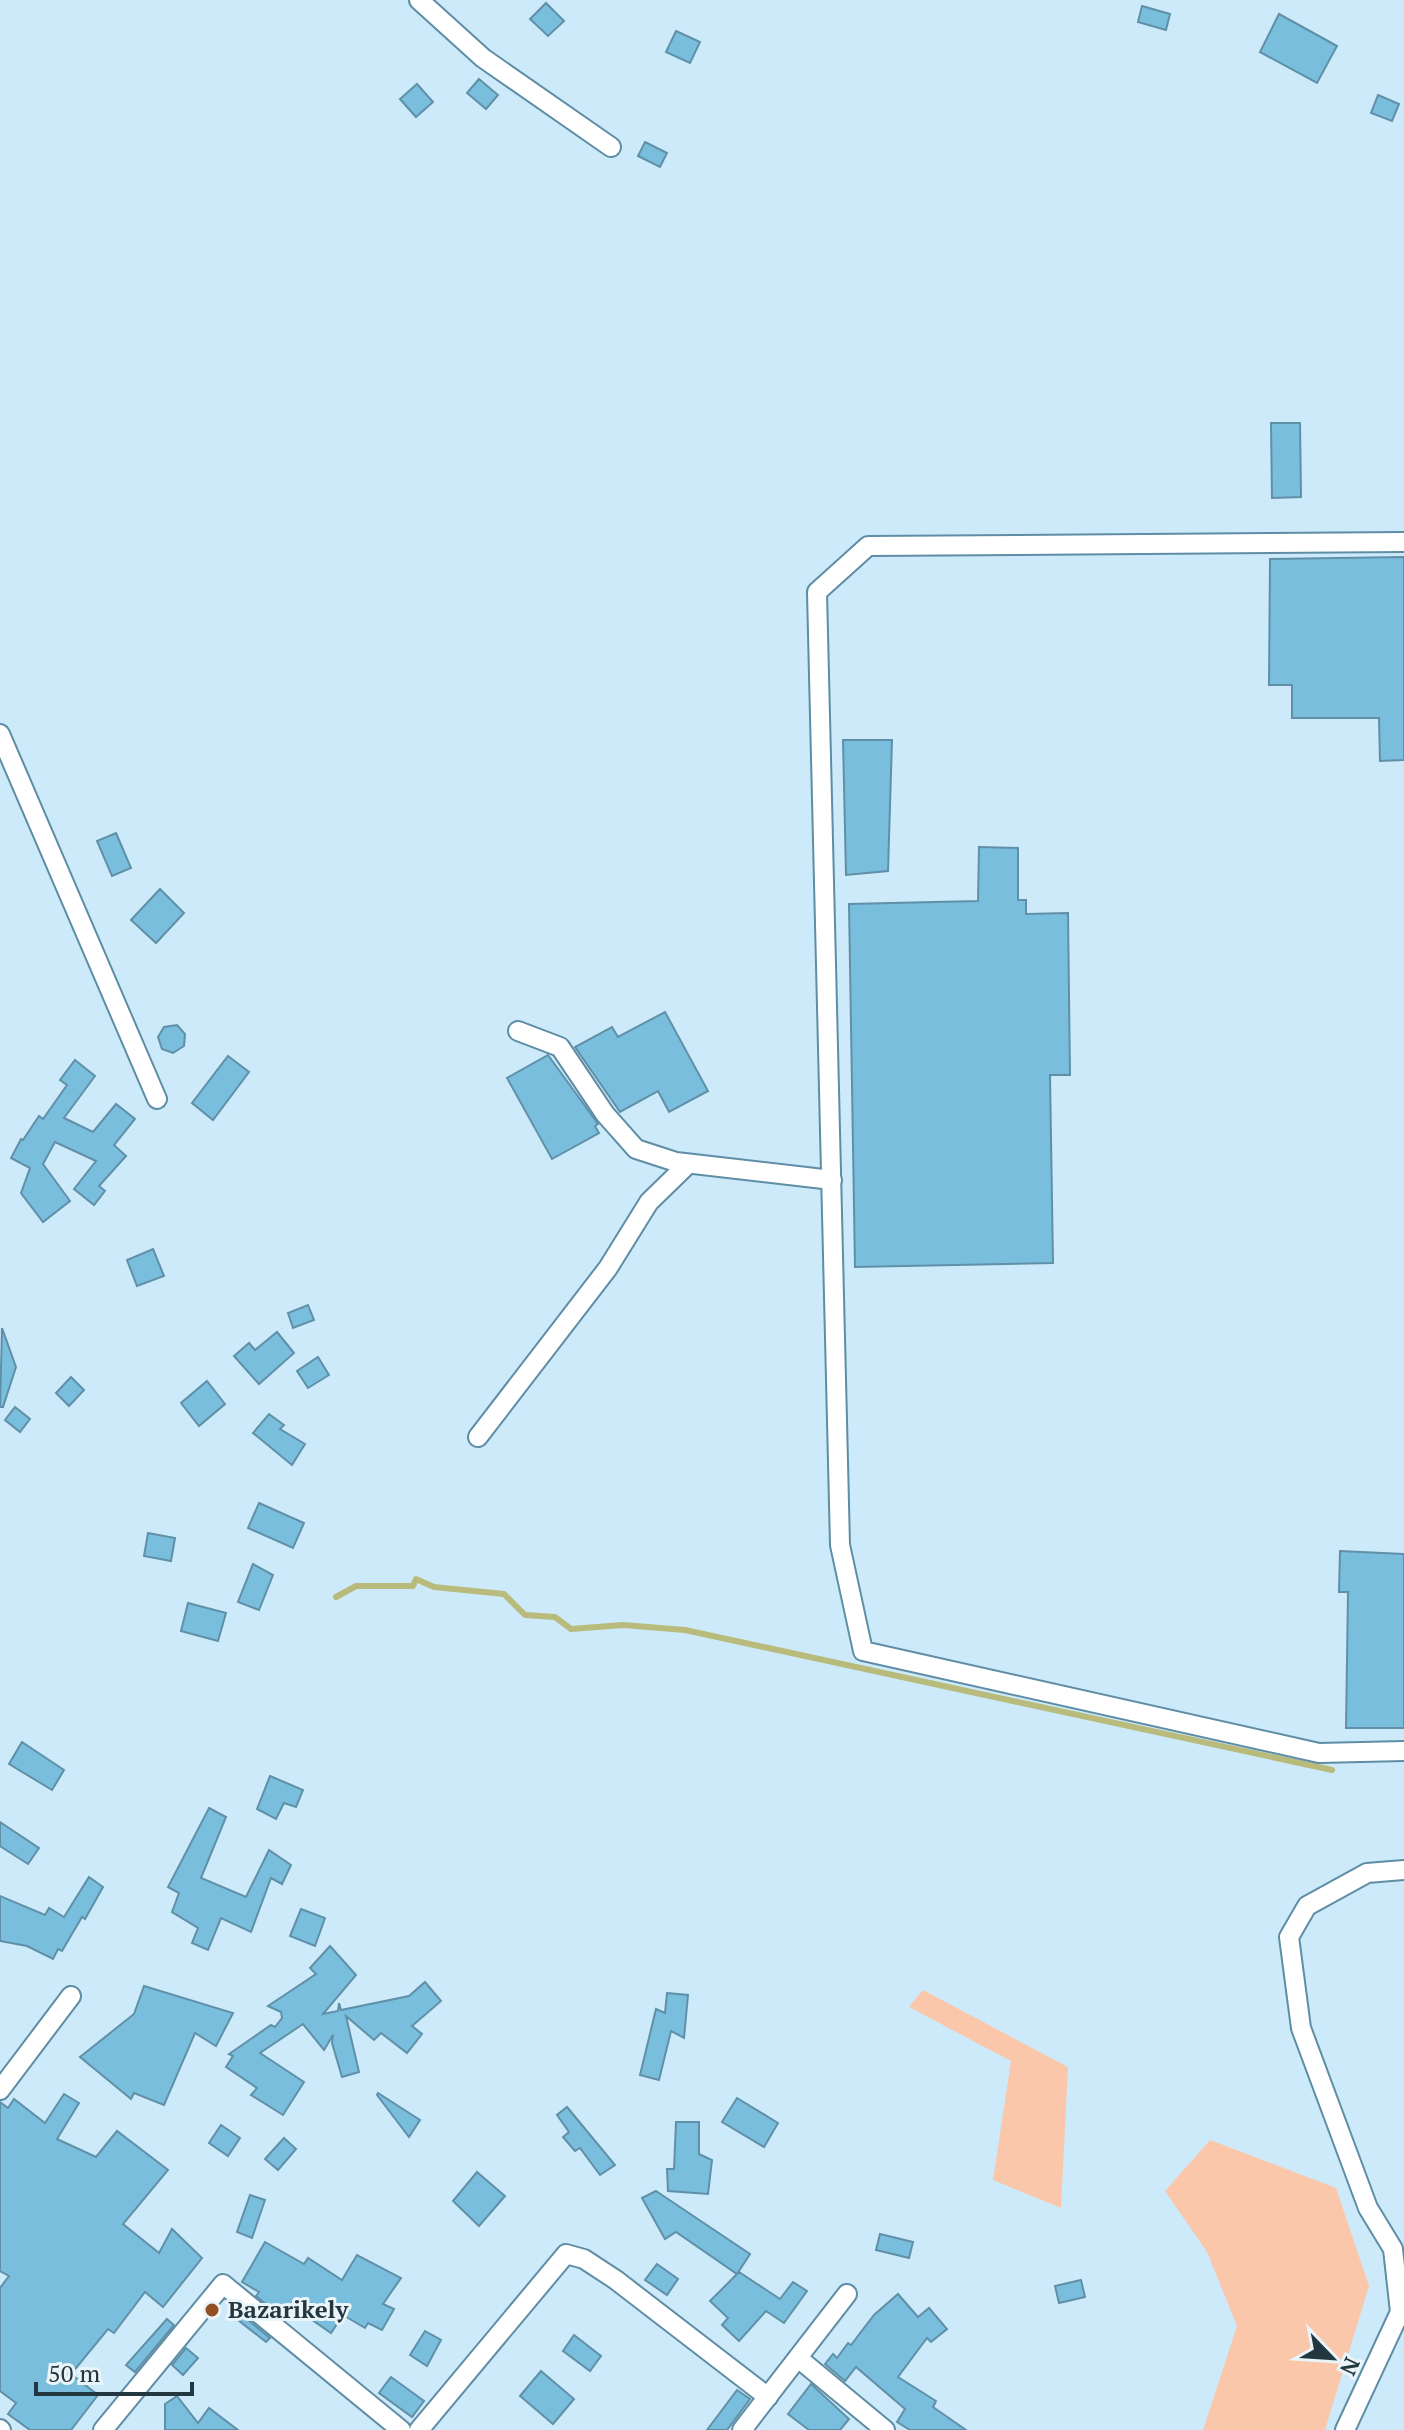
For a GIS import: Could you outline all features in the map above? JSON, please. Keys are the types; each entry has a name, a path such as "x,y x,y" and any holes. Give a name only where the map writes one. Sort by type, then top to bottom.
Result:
{"street":[{"path":"419,0 483,58 611,147"},
{"path":"1404,542 868,546 817,592 840,1545 863,1651 1319,1753 1404,1751"},
{"path":"0,734 8,767 157,1099"},
{"path":"518,1031 560,1047 605,1114 636,1149 688,1164 832,1180"},
{"path":"478,1437 608,1268 649,1202 688,1164"},
{"path":"1345,2430 1400,2312 1397,2281 1393,2249 1368,2208 1301,2028 1289,1937 1307,1906 1367,1873 1404,1870"},
{"path":"0,2090 71,1996"},
{"path":"419,2430 566,2254 584,2259 616,2280 768,2397"},
{"path":"103,2430 223,2284 401,2430"},
{"path":"742,2430 847,2294"},
{"path":"798,2358 885,2430"}],"shaded area":[{"path":"923,1990 1068,2067 1061,2208 993,2180 1011,2061 909,2007"},
{"path":"1210,2140 1336,2188 1369,2286 1325,2430 1203,2430 1237,2326 1207,2252 1165,2191"}],"building":[{"path":"546,3 564,21 548,36 530,19"},
{"path":"1142,6 1170,14 1166,30 1138,22"},
{"path":"1279,14 1337,46 1317,83 1260,52"},
{"path":"676,31 700,42 690,63 666,52"},
{"path":"479,79 498,95 486,109 467,93"},
{"path":"417,84 433,102 416,117 400,99"},
{"path":"1378,95 1399,104 1392,121 1371,113"},
{"path":"645,142 667,153 660,167 638,156"},
{"path":"1271,423 1300,423 1301,497 1272,498"},
{"path":"1404,557 1404,760 1380,761 1379,718 1292,718 1292,685 1269,685 1270,559"},
{"path":"843,740 892,740 888,871 846,875"},
{"path":"116,833 131,868 112,876 97,841"},
{"path":"979,847 1018,848 1018,900 1026,900 1026,914 1068,913 1070,1075 1050,1075 1053,1263 855,1267 849,904 978,901"},
{"path":"160,889 184,913 156,943 131,920"},
{"path":"665,1012 708,1091 669,1112 658,1091 620,1112 575,1047 612,1027 618,1037"},
{"path":"177,1025 185,1034 184,1046 173,1053 162,1049 158,1037 164,1027"},
{"path":"548,1055 598,1124 595,1126 599,1133 552,1159 507,1078"},
{"path":"228,1056 249,1072 213,1120 192,1103"},
{"path":"75,1060 95,1076 64,1118 93,1132 116,1104 135,1119 114,1145 126,1156 99,1186 105,1191 94,1205 74,1189 96,1161 55,1142 43,1164 70,1201 43,1222 21,1193 30,1168 11,1158 21,1139 39,1116 43,1119 67,1085 60,1080"},
{"path":"153,1249 164,1276 137,1286 127,1260"},
{"path":"308,1305 314,1320 293,1328 288,1313"},
{"path":"2,1328 16,1367 3,1407 0,1407"},
{"path":"277,1332 294,1353 259,1384 234,1356 249,1343 255,1350"},
{"path":"318,1357 329,1375 308,1388 297,1371"},
{"path":"71,1377 84,1390 69,1406 56,1393"},
{"path":"207,1381 225,1404 199,1426 181,1403"},
{"path":"15,1407 30,1419 20,1432 5,1420"},
{"path":"269,1414 284,1425 280,1429 305,1444 292,1465 253,1433"},
{"path":"259,1503 304,1523 293,1548 248,1528"},
{"path":"148,1533 175,1538 171,1561 144,1556"},
{"path":"1340,1551 1404,1554 1404,1728 1346,1728 1348,1592 1339,1592"},
{"path":"253,1564 273,1575 259,1610 238,1602"},
{"path":"188,1603 226,1613 218,1641 181,1631"},
{"path":"22,1742 64,1770 52,1790 9,1764"},
{"path":"270,1776 303,1790 296,1807 284,1803 276,1819 257,1809"},
{"path":"209,1808 226,1817 201,1878 246,1897 269,1850 291,1865 282,1884 271,1878 251,1932 221,1918 208,1950 192,1943 198,1928 172,1912 179,1893 168,1887"},
{"path":"0,1822 39,1848 28,1864 0,1846"},
{"path":"89,1877 103,1887 85,1919 82,1917 62,1951 58,1949 53,1959 27,1946 0,1941 0,1896 45,1915 49,1908 64,1917"},
{"path":"301,1909 325,1918 315,1946 290,1936"},
{"path":"330,1946 356,1975 323,2014 338,2011 339,2003 341,2010 409,1996 425,1982 441,2001 412,2026 422,2034 407,2053 381,2033 374,2040 346,2016 359,2072 342,2077 332,2043 333,2035 324,2050 303,2024 260,2053 304,2082 283,2115 251,2095 257,2088 226,2067 233,2056 229,2054 271,2025 275,2027 282,2018 281,2012 268,2006 316,1974 310,1968"},
{"path":"144,1986 233,2013 216,2046 195,2033 164,2105 134,2093 131,2099 80,2057 134,2014"},
{"path":"667,1993 688,1995 684,2038 671,2031 659,2080 640,2075 656,2009 665,2013"},
{"path":"64,2094 79,2103 57,2139 96,2157 117,2131 168,2170 123,2224 159,2253 172,2229 202,2258 163,2307 145,2292 114,2333 108,2329 71,2374 98,2395 71,2430 30,2430 8,2414 16,2403 0,2391 0,2288 9,2276 0,2271 0,2102 8,2108 14,2099 45,2123"},
{"path":"377,2095 420,2120 409,2137"},
{"path":"737,2098 778,2123 764,2147 722,2122"},
{"path":"567,2107 615,2165 600,2175 580,2148 575,2151 563,2137 569,2132 557,2115"},
{"path":"676,2122 699,2122 699,2154 712,2160 708,2194 668,2191 667,2169 674,2169"},
{"path":"221,2125 240,2138 228,2156 209,2143"},
{"path":"284,2138 296,2149 278,2170 265,2159"},
{"path":"477,2172 505,2196 479,2226 453,2201"},
{"path":"656,2191 750,2254 737,2274 676,2232 665,2239 642,2198"},
{"path":"250,2195 265,2200 252,2238 237,2232"},
{"path":"880,2234 913,2242 909,2258 876,2250"},
{"path":"265,2242 304,2264 308,2258 342,2280 357,2255 401,2278 383,2304 394,2309 382,2330 368,2323 365,2328 343,2315 331,2333 305,2315 302,2318 291,2310 284,2319 256,2296 259,2292 242,2282"},
{"path":"657,2264 678,2279 667,2295 645,2280"},
{"path":"739,2272 780,2299 793,2282 807,2291 784,2323 766,2311 739,2341 722,2325 728,2318 710,2301"},
{"path":"1081,2280 1085,2297 1059,2303 1055,2286"},
{"path":"898,2294 918,2317 929,2308 947,2329 931,2342 927,2338 898,2377 936,2401 933,2407 966,2430 910,2430 897,2422 905,2409 856,2367 845,2381 825,2364 833,2354 837,2358 848,2343 851,2345 874,2315"},
{"path":"242,2315 270,2338 266,2342 238,2320"},
{"path":"167,2319 174,2325 135,2372 126,2365"},
{"path":"425,2331 441,2340 427,2366 410,2355"},
{"path":"574,2335 601,2356 590,2371 563,2351"},
{"path":"186,2348 198,2358 183,2375 172,2365"},
{"path":"541,2371 574,2399 553,2424 520,2396"},
{"path":"391,2377 424,2401 412,2417 379,2393"},
{"path":"811,2384 849,2419 840,2430 809,2430 788,2414"},
{"path":"737,2390 750,2399 727,2430 707,2430"},
{"path":"177,2396 198,2423 209,2408 238,2430 165,2430 165,2404"}],"waterway":[{"path":"336,1597 356,1586 413,1586 416,1579 434,1587 504,1594 525,1615 555,1617 571,1629 623,1625 685,1630 1332,1770"}],"place":[{"name":"Bazarikely","path":"212,2310"}]}
